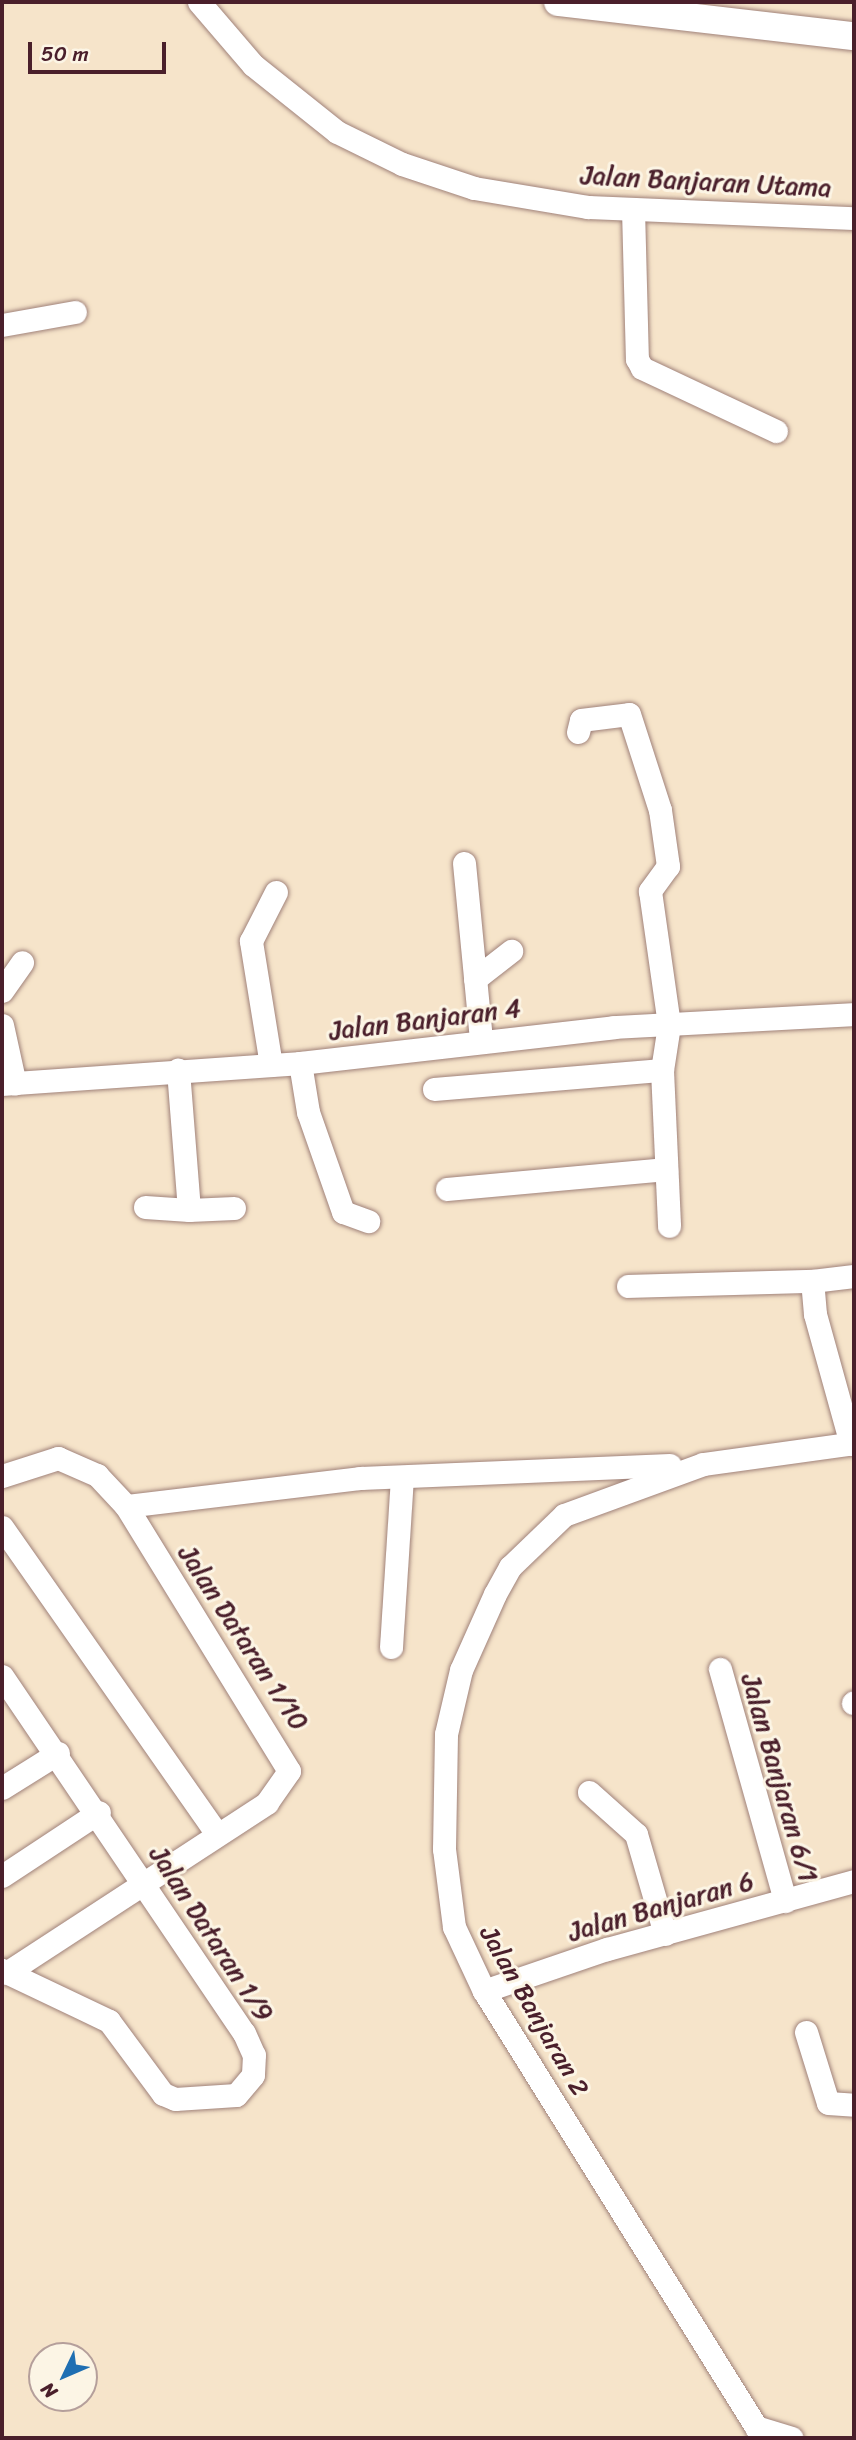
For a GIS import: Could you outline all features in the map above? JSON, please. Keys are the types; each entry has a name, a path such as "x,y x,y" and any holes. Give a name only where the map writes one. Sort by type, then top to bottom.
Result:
{"main road":[{"path":"558,2 854,36"}],"street":[{"name":"Jalan Banjaran Utama","path":"199,2 273,83 337,132 402,164 474,188 632,209 854,218"},
{"path":"632,209 637,359 642,368 775,431"},
{"path":"2,325 75,312"},
{"path":"578,732 580,720 629,714 643,740 668,866 650,891 669,1025 662,1070 669,1226"},
{"path":"464,863 481,1040"},
{"path":"271,1065 251,941 276,892"},
{"path":"475,979 511,951"},
{"path":"2,991 22,962"},
{"name":"Jalan Banjaran 4","path":"8,1084 178,1069 300,1063 481,1040 854,1014"},
{"path":"2,1025 8,1084"},
{"path":"300,1063 308,1112 343,1212 368,1221"},
{"path":"178,1069 189,1210"},
{"path":"434,1089 662,1070"},
{"path":"447,1189 666,1169"},
{"path":"145,1207 189,1210 234,1208"},
{"path":"628,1286 812,1281 854,1276"},
{"path":"812,1281 853,1444"},
{"name":"Jalan Banjaran 2","path":"760,2433 484,1991 454,1927 446,1890 446,1734 461,1670 510,1567 564,1515 617,1490 703,1464 853,1444"},
{"name":"Jalan Dataran 1/10","path":"2,1476 36,1460 81,1463 126,1506 285,1756 283,1786 147,1882 4,1972"},
{"path":"126,1506 402,1477 703,1464"},
{"path":"391,1647 402,1477"},
{"path":"2,1527 217,1834"},
{"name":"Jalan Banjaran 6/1","path":"720,1669 785,1901"},
{"name":"Jalan Dataran 1/9","path":"4,1972 109,2021 163,2094 175,2099 236,2095 253,2075 254,2054 147,1882 58,1753 5,1686"},
{"path":"2,1788 58,1753"},
{"path":"589,1792 636,1834 665,1934"},
{"path":"2,1876 99,1812"},
{"name":"Jalan Banjaran 6","path":"484,1991 665,1934 854,1881"},
{"path":"806,2032 828,2103 854,2105"},
{"path":"760,2433 792,2438"}]}
